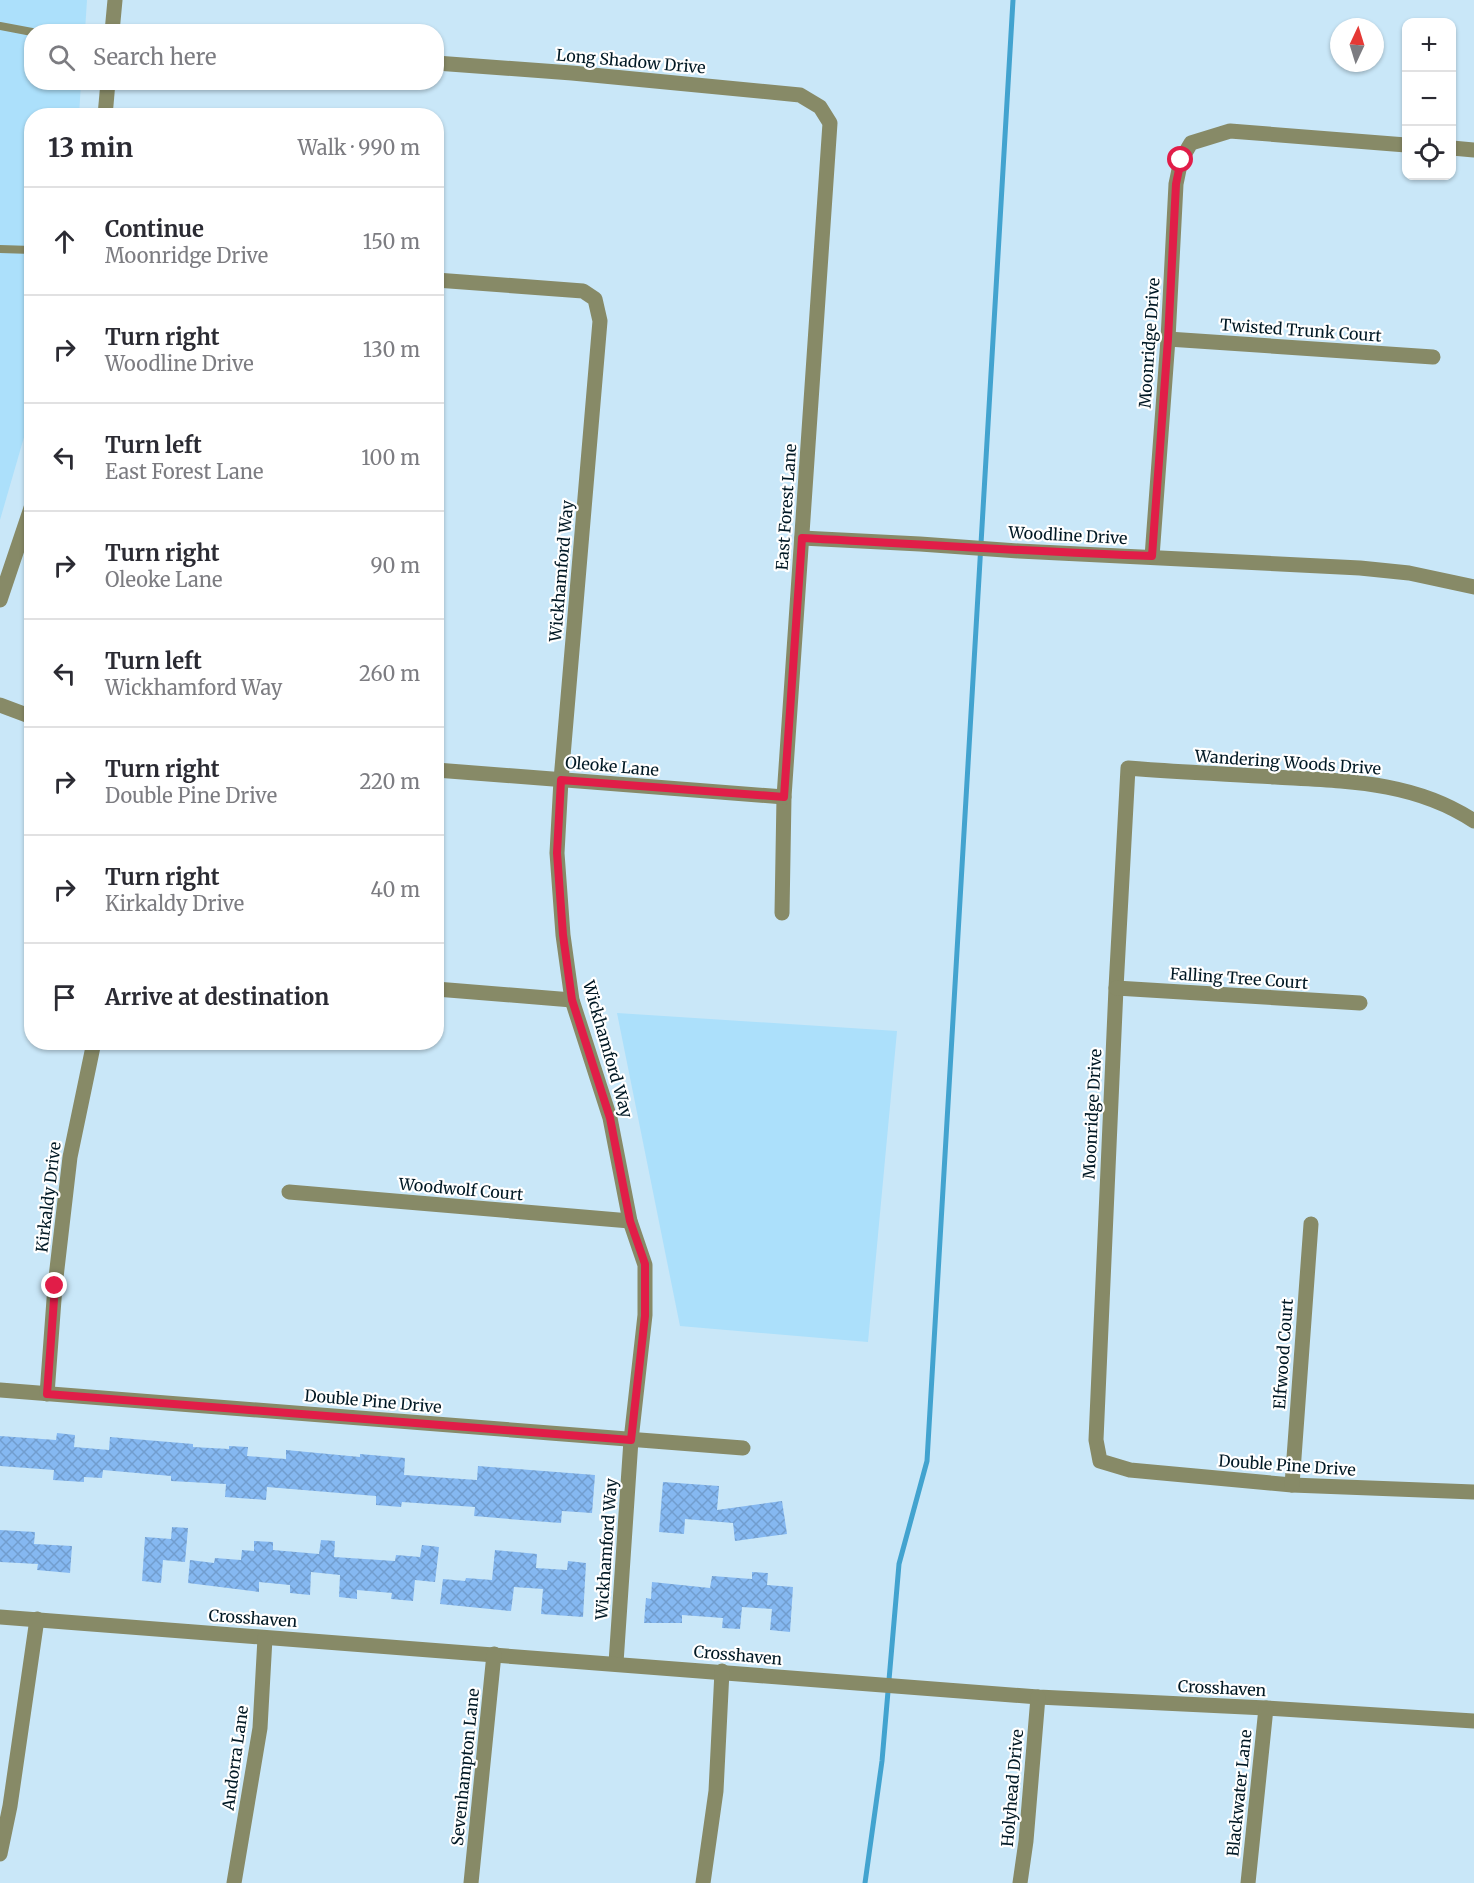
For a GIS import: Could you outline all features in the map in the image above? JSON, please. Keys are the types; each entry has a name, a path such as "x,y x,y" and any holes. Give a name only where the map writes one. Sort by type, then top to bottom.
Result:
{"street":[{"path":"112,24 114,0"},
{"name":"Long Shadow Drive","path":"444,64 800,95 820,107"},
{"path":"106,108 107,90"},
{"name":"East Forest Lane","path":"782,913 784,797 830,123 820,107"},
{"name":"Moonridge Drive","path":"1152,556 1168,339 1176,184 1181,160 1191,143 1230,130 1402,144"},
{"path":"1456,148 1474,150"},
{"name":"Wickhamford Way","path":"444,281 583,291 596,299 600,321 561,780 557,853 563,935 572,1000 610,1118 630,1221 645,1264 645,1316 631,1440 616,1663"},
{"name":"Twisted Trunk Court","path":"1168,339 1432,357"},
{"path":"0,600 24,529"},
{"name":"Woodline Drive","path":"802,538 1360,568 1409,573 1474,587"},
{"path":"0,705 24,714"},
{"name":"Moonridge Drive","path":"1100,1461 1096,1440 1096,1414 1128,768"},
{"name":"Wandering Woods Drive","path":"1128,768 1365,782 1422,795 1474,821"},
{"name":"Oleoke Lane","path":"444,771 784,797"},
{"name":"Falling Tree Court","path":"1116,988 1360,1003"},
{"path":"444,990 572,1000"},
{"name":"Kirkaldy Drive","path":"47,1394 55,1286 70,1157 92,1050"},
{"name":"Woodwolf Court","path":"289,1192 630,1221"},
{"name":"Elfwood Court","path":"1292,1485 1311,1224"},
{"name":"Double Pine Drive","path":"0,1390 743,1448"},
{"name":"Double Pine Drive","path":"1100,1461 1130,1470 1292,1485 1474,1492"},
{"name":"Crosshaven","path":"0,1617 1038,1697 1474,1721"},
{"path":"0,1854 10,1806 37,1619"},
{"name":"Andorra Lane","path":"234,1883 260,1728 265,1638"},
{"name":"Sevenhampton Lane","path":"471,1883 494,1654"},
{"path":"703,1883 716,1791 722,1671"},
{"name":"Holyhead Drive","path":"1020,1883 1026,1841 1038,1697"},
{"name":"Blackwater Lane","path":"1248,1883 1266,1708"}],"lane":[{"path":"0,26 24,30"},
{"path":"0,249 24,250"}],"shaded area":[{"path":"0,0 87,0 85,24 24,24 24,90 81,90 79,108 24,108 24,437 0,520"},
{"path":"617,1013 897,1031 868,1342 680,1326"}],"building":[{"path":"57,1433 75,1435 74,1447 109,1450 110,1437 193,1444 193,1447 229,1449 229,1446 248,1447 247,1456 286,1459 286,1450 360,1457 360,1454 405,1458 404,1475 477,1480 478,1466 595,1475 592,1513 562,1511 561,1523 521,1520 474,1516 475,1507 402,1502 401,1507 376,1505 376,1496 267,1487 266,1500 225,1497 226,1484 171,1481 171,1476 103,1470 102,1478 84,1477 84,1482 53,1480 54,1470 0,1466 0,1436 56,1440"},
{"path":"663,1482 719,1486 717,1510 782,1501 787,1534 735,1541 733,1523 685,1519 684,1534 659,1532"},
{"path":"172,1527 188,1528 185,1562 163,1560 161,1583 142,1581 145,1537 171,1539"},
{"path":"0,1530 35,1532 34,1544 72,1546 70,1573 37,1570 38,1564 0,1562"},
{"path":"321,1540 335,1541 334,1557 395,1561 396,1555 420,1557 422,1545 439,1547 435,1582 415,1580 413,1601 391,1599 392,1593 357,1590 357,1599 339,1597 340,1575 311,1572 310,1595 290,1593 290,1585 259,1582 259,1592 188,1583 190,1560 214,1563 215,1558 241,1560 242,1550 254,1551 254,1541 273,1542 273,1550 319,1554"},
{"path":"495,1550 537,1554 536,1568 567,1570 568,1561 586,1563 583,1617 541,1614 543,1589 514,1587 511,1611 440,1604 443,1579 492,1580"},
{"path":"752,1572 768,1573 767,1585 793,1587 790,1632 770,1630 772,1609 742,1607 740,1629 722,1628 723,1618 682,1615 682,1623 644,1623 646,1598 651,1599 652,1582 710,1588 712,1576 752,1579"}],"waterway":[{"path":"865,1883 882,1761 899,1564 927,1461 1013,0"}],"route":[{"path":"55,1286 47,1394 631,1440 645,1316 645,1264 630,1221 610,1118 572,1000 563,935 557,853 561,780 784,797 802,538 1019,551 1152,556 1168,339 1176,184 1181,160"}]}
